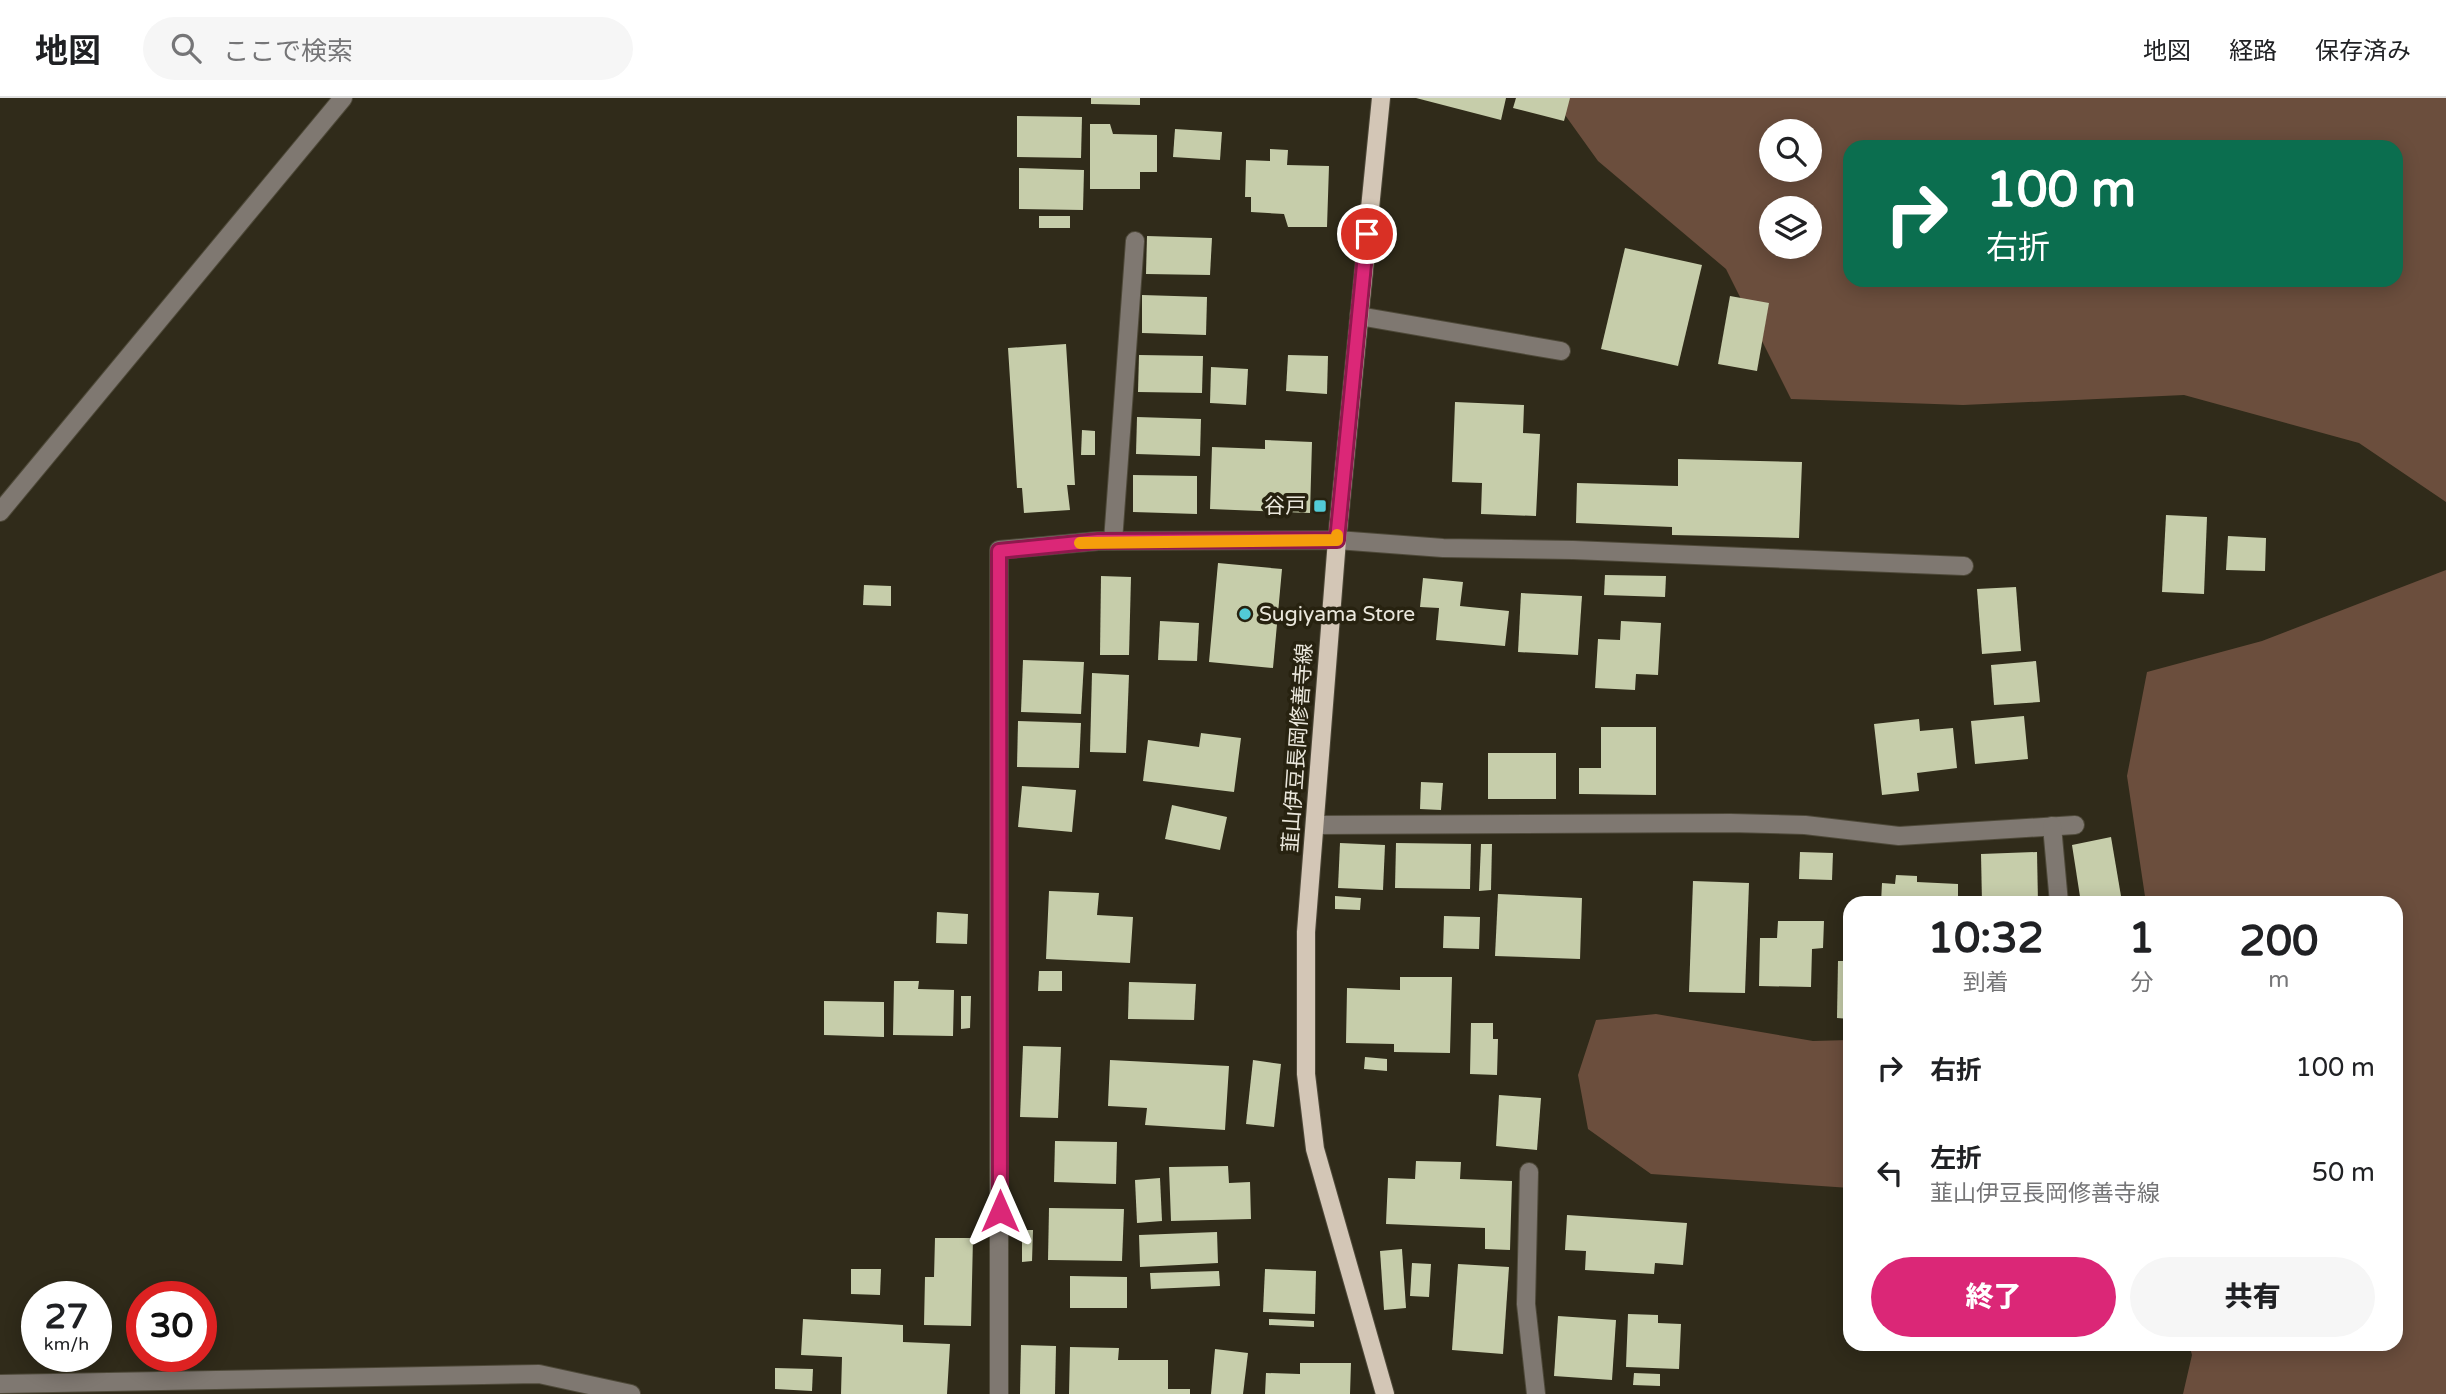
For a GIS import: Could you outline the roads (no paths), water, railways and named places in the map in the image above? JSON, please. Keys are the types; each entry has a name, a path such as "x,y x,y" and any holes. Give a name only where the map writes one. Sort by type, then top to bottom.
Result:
{"main road":[{"name":"韮山伊豆長岡修善寺線","path":"1381,98 1337,540 1307,932 1306,1061 1315,1149 1385,1394"}],"street":[{"path":"0,512 343,98"},
{"path":"1113,541 1135,241"},
{"path":"1359,316 1561,351"},
{"path":"999,1394 999,551 1113,541 1337,540 1443,548 1573,550 1964,566"},
{"path":"1315,825 1730,823 1805,825 1899,836 2075,825"},
{"path":"2052,826 2058,896"},
{"path":"1529,1172 1526,1304 1536,1394"},
{"path":"0,1384 539,1374 631,1394"}],"place":[{"name":"谷戸","path":"1320,506"},
{"name":"Sugiyama Store","path":"1245,614"}]}
